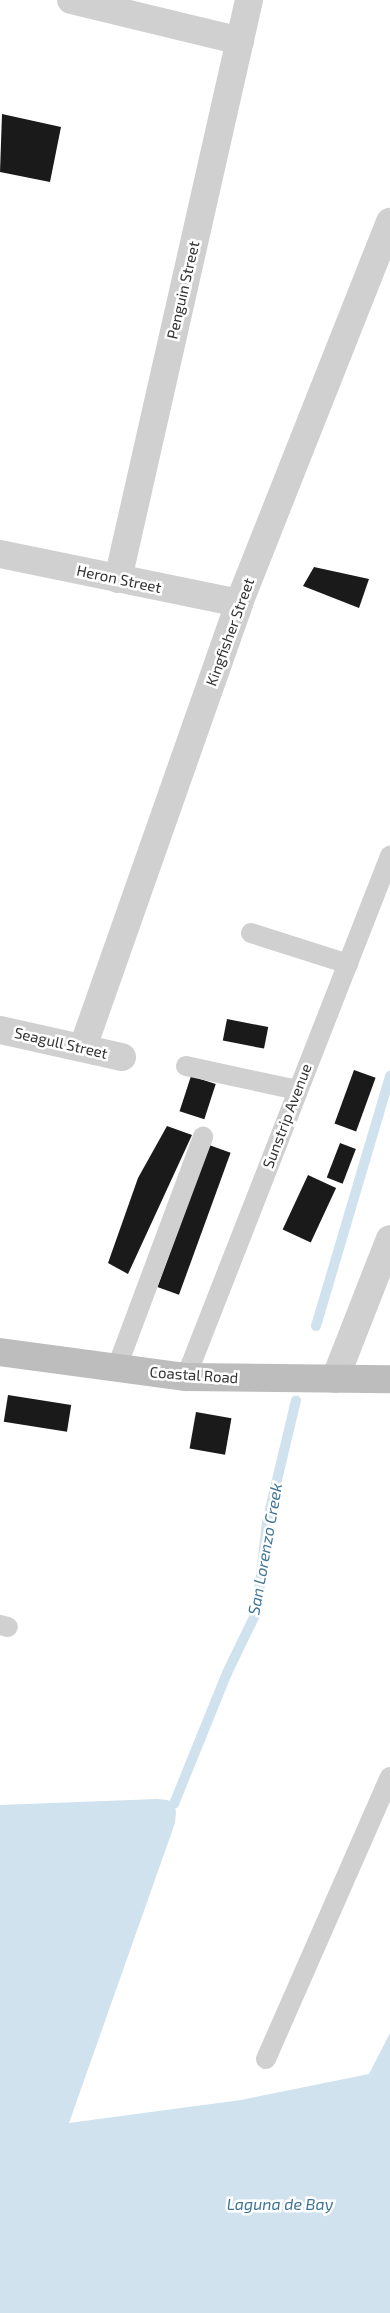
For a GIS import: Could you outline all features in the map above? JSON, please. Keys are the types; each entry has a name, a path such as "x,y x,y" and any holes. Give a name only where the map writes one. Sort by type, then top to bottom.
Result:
{"main road":[{"name":"Coastal Road","path":"0,1352 186,1377 390,1379"}],"street":[{"path":"71,0 240,41"},
{"name":"Penguin Street","path":"118,579 249,0"},
{"name":"Kingfisher Street","path":"83,1048 239,603 390,222"},
{"name":"Heron Street","path":"0,554 239,603"},
{"name":"Seagull Street","path":"0,1030 122,1057"},
{"path":"335,1379 390,1239"}],"lane":[{"name":"Sunstrip Avenue","path":"186,1377 390,856"},
{"path":"251,933 348,964"},
{"path":"186,1066 297,1090"},
{"path":"117,1367 203,1138"},
{"path":"266,2058 390,1776"}],"water":[{"name":"Laguna de Bay","path":"168,1800 174,1804 176,1812 175,1823 69,2123 241,2100 369,2074 390,2033 390,2313 0,2313 0,1805"}],"building":[{"path":"2,114 61,127 50,182 0,172"},
{"path":"314,567 369,579 359,608 303,586"},
{"path":"227,1019 268,1027 264,1049 223,1041"},
{"path":"354,1070 376,1078 356,1131 335,1124"},
{"path":"191,1076 216,1084 204,1119 180,1111"},
{"path":"167,1126 192,1135 128,1274 108,1263 138,1178"},
{"path":"340,1143 356,1149 343,1184 327,1178"},
{"path":"209,1145 231,1153 179,1295 157,1287"},
{"path":"308,1175 336,1188 311,1242 283,1229"},
{"path":"8,1395 71,1405 67,1432 4,1422"},
{"path":"196,1412 231,1418 225,1455 190,1448"}],"waterway":[{"name":"San Lorenzo Creek","path":"316,1326 390,1076"},
{"name":"San Lorenzo Creek","path":"174,1804 227,1673 257,1611 267,1522 296,1400"}]}
